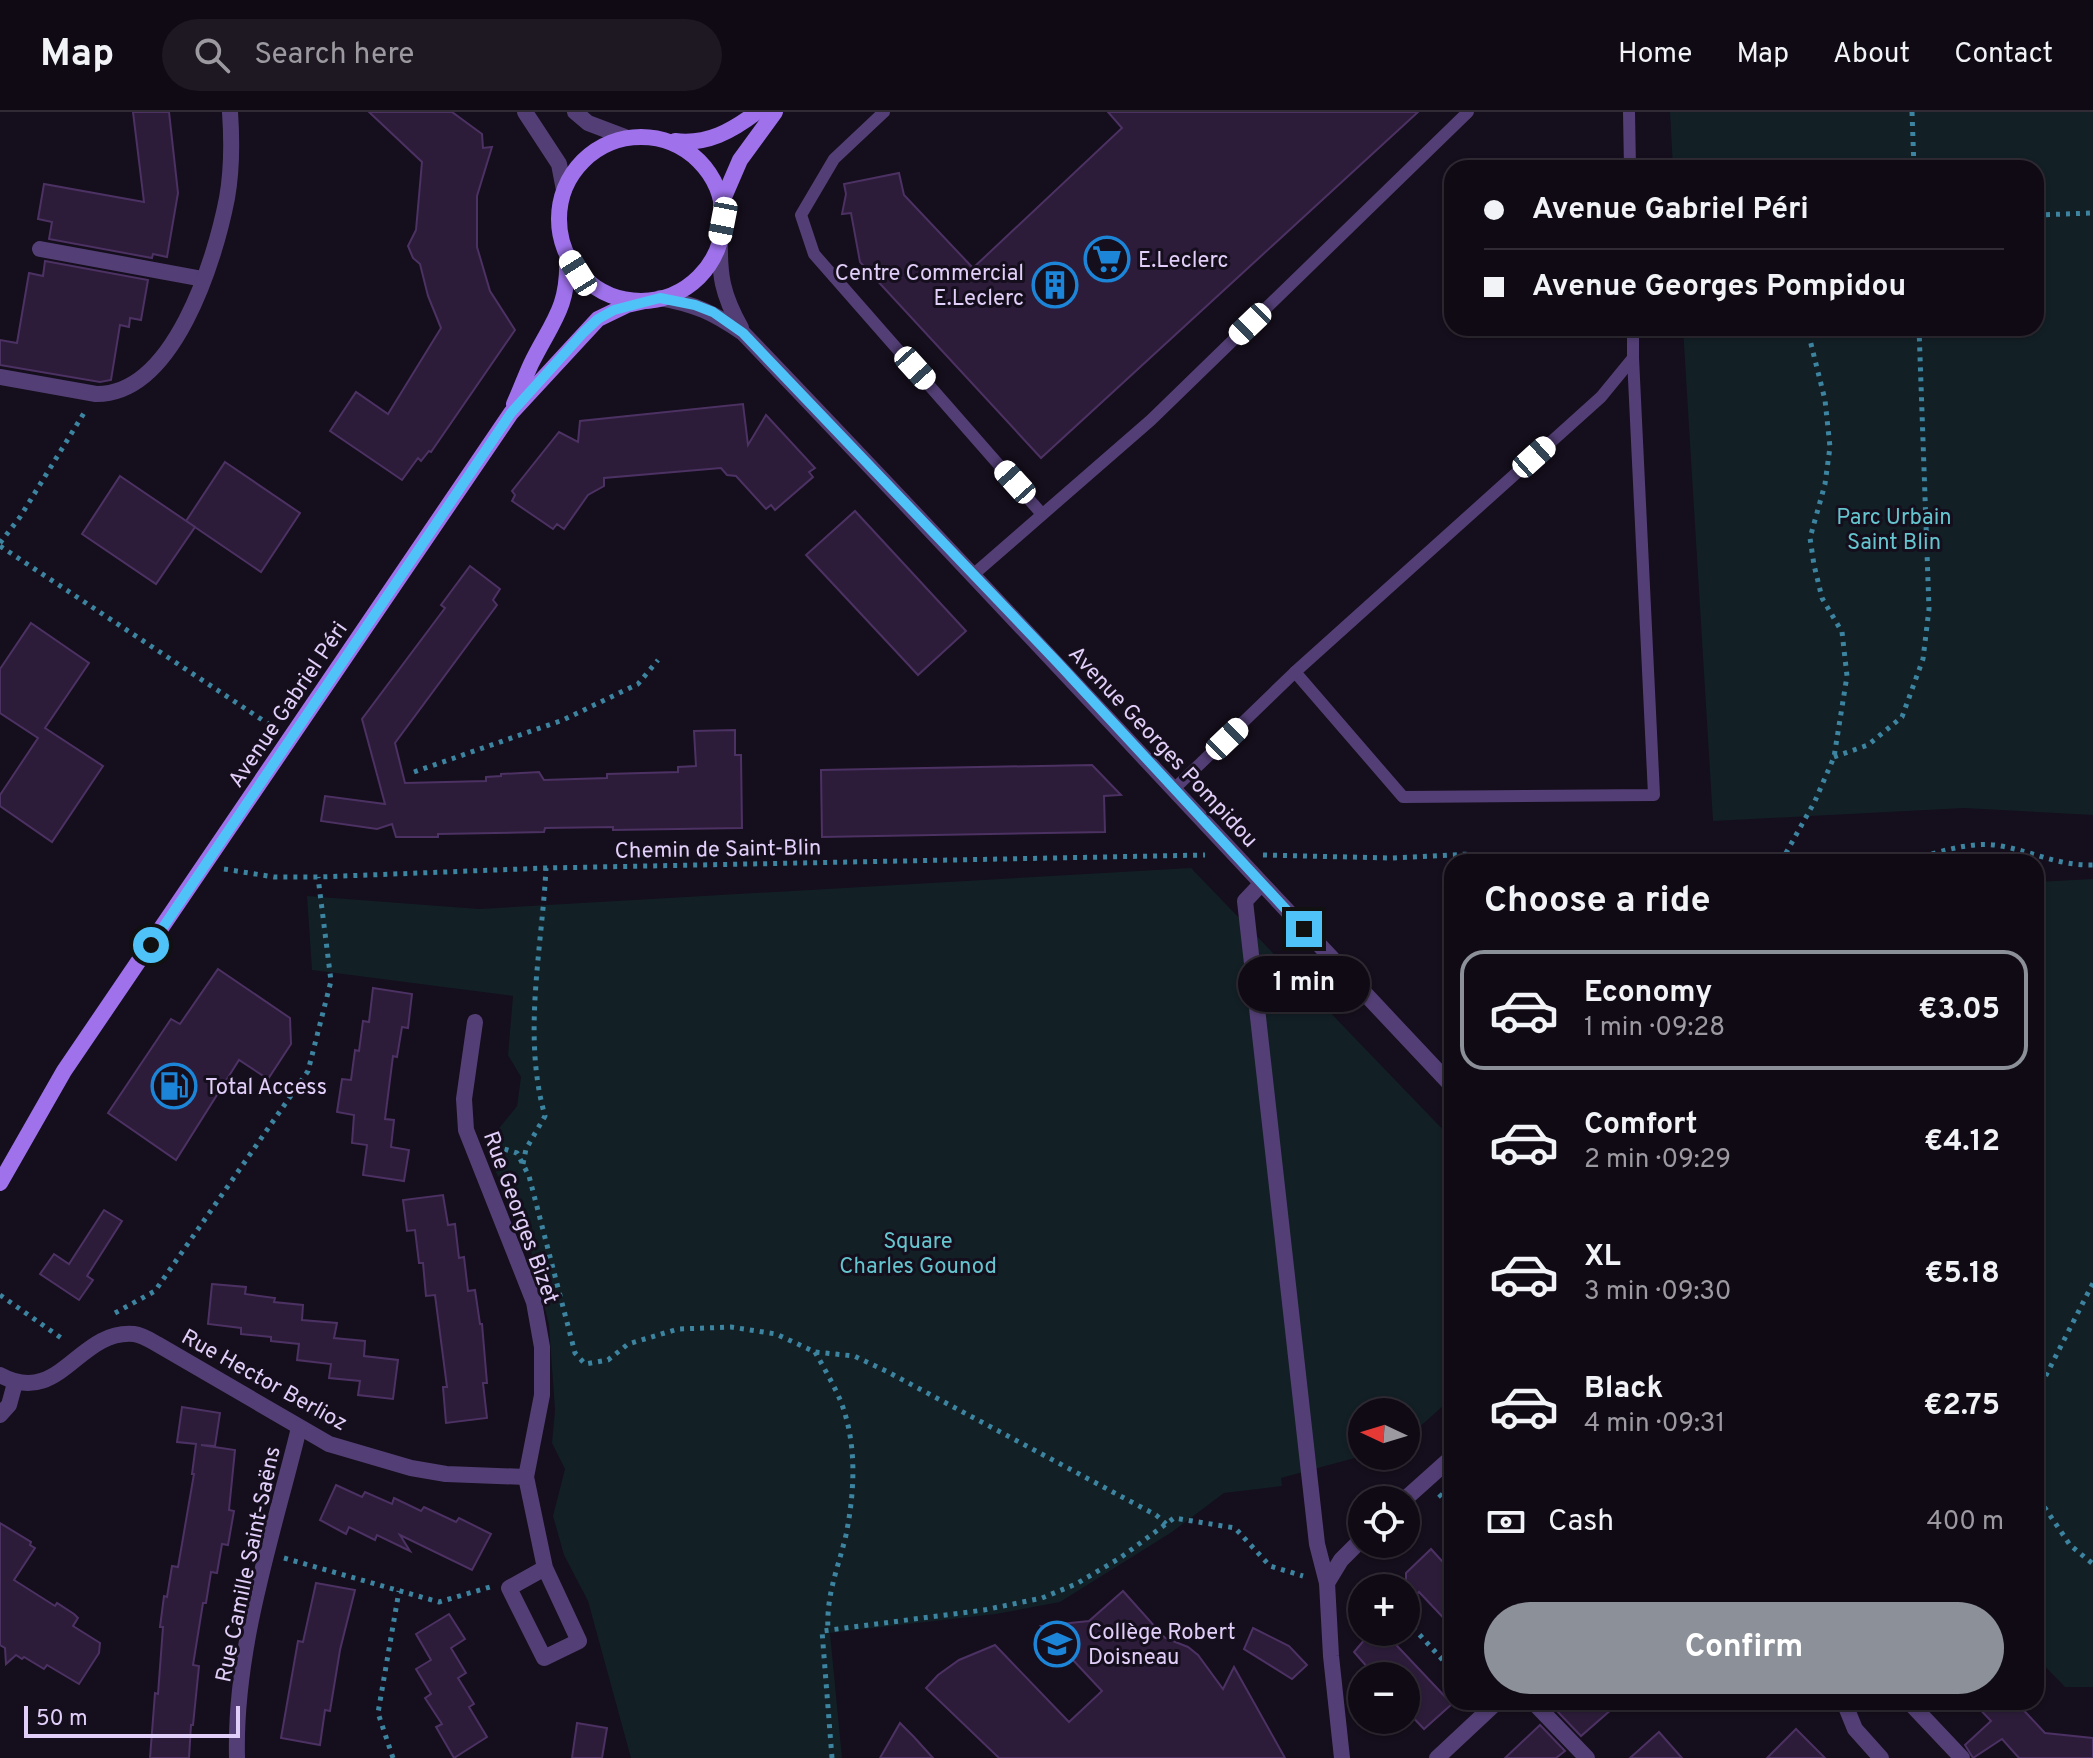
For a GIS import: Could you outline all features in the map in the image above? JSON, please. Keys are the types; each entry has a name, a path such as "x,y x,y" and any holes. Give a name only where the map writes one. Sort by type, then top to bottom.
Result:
{"main road":[{"path":"667,141 694,156 710,174 721,204 723,221 720,237 708,267 691,285 652,300 620,299 598,289 578,273 567,256 559,229 559,204 567,180 582,160 602,145 625,137 650,136 688,143 721,135 757,112"},
{"path":"721,204 740,160 775,112"},
{"name":"Avenue Gabriel Péri","path":"511,413 531,362 554,326 566,295 567,256"},
{"name":"Avenue Gabriel Péri","path":"0,1183 64,1071 511,413 598,319 614,310 652,300"}],"street":[{"path":"0,377 111,394 151,370 173,346 203,279 227,197 231,163 230,112"},
{"path":"525,112 559,164 564,190"},
{"path":"575,112 588,123 625,137"},
{"name":"Avenue Georges Pompidou","path":"720,237 725,301 743,333 974,574 1444,1078"},
{"path":"40,249 203,279"},
{"name":"Avenue Georges Pompidou","path":"652,300 704,309 743,333"},
{"path":"1261,884 1245,901 1317,1544 1327,1583 1342,1758"},
{"name":"Rue Georges Bizet","path":"475,1022 464,1099 466,1130 534,1302 542,1347 542,1395 526,1477 545,1568 579,1641 544,1658 509,1588"},
{"name":"Rue Hector Berlioz","path":"15,1383 34,1384 48,1380 102,1340 137,1334 329,1444 411,1468 446,1474 526,1477"},
{"path":"0,1375 15,1383 9,1405 0,1415"},
{"name":"Rue Camille Saint-Saëns","path":"237,1758 236,1734 243,1668 299,1428"},
{"path":"1420,1486 1444,1464"},
{"path":"1327,1583 1348,1553"},
{"path":"509,1588 545,1568"},
{"path":"1437,1758 1488,1710"},
{"path":"1541,1710 1587,1758"},
{"path":"1847,1710 1855,1729 1881,1758"},
{"path":"1917,1710 1962,1758"}],"lane":[{"path":"884,112 834,159 801,215 814,254 1041,513"},
{"path":"974,574 1151,420 1468,112"},
{"path":"1629,112 1630,160"},
{"path":"1295,672 1403,797 1654,795 1633,336"},
{"path":"1173,790 1295,672 1601,397 1633,358"}],"path":[{"path":"1912,112 1914,160"},
{"path":"2044,215 2093,213"},
{"path":"1785,854 1815,801 1834,757 1847,676 1842,632 1822,598 1810,538 1825,484 1830,447 1825,400 1809,336"},
{"path":"1834,757 1868,745 1902,717 1923,659 1929,609 1919,336"},
{"path":"96,394 0,545 291,739"},
{"path":"414,772 563,720 638,684 658,660"},
{"path":"1934,854 1968,845 1999,845 2029,854"},
{"name":"Chemin de Saint-Blin","path":"205,866 274,877 318,877 546,868 1233,854 1392,858 1444,855"},
{"path":"2044,858 2070,866 2093,865"},
{"path":"523,1164 526,1149 545,1116 538,1091 534,1007 546,868"},
{"path":"103,1319 155,1291 308,1071 331,981 318,877"},
{"path":"471,1144 517,1153 523,1164 529,1176 575,1353 585,1364 608,1360 628,1344 678,1329 731,1327 776,1334 815,1352 854,1356 875,1366 1156,1515 1166,1524"},
{"path":"2044,1379 2093,1283"},
{"path":"0,1295 65,1340 77,1333"},
{"path":"815,1352 840,1400 852,1441 853,1487 845,1536 833,1576 827,1614 828,1631"},
{"path":"2044,1506 2070,1545 2093,1564"},
{"path":"832,1758 822,1631 984,1610 1042,1598 1076,1584 1120,1558 1174,1518 1235,1528 1270,1566 1327,1583"},
{"path":"268,1553 439,1602 491,1586 509,1588"},
{"path":"393,1758 378,1713 399,1591"},
{"path":"1420,1635 1444,1661"}],"green space":[{"name":"Parc Urbain Saint Blin","path":"1670,112 2093,112 2093,815 1964,808 1713,821 1683,336 2044,336 2044,160 1673,160"},
{"name":"Square Charles Gounod","path":"1191,868 1444,1131 1444,1405 1420,1427 1420,1398 1348,1398 1348,1460 1281,1478 1282,1486 1224,1493 1172,1532 1060,1602 996,1614 830,1633 842,1758 631,1758 588,1601 564,1555 553,1516 565,1469 552,1443 555,1410 549,1325 530,1247 490,1159 492,1137 517,1106 521,1077 508,1055 513,996 312,970 307,896 479,909"},
{"path":"2093,879 2093,1687 2065,1687 2044,1665 2044,882"}],"building":[{"path":"133,112 169,112 178,193 167,257 153,254 152,258 49,239 52,222 38,219 44,184 144,202"},
{"path":"369,112 452,112 482,134 483,148 492,147 477,196 477,247 490,291 515,330 431,452 421,461 418,458 402,480 330,431 356,392 388,414 441,328 420,264 413,258 408,246 416,230 422,162"},
{"name":"Centre Commercial E.Leclerc","path":"1108,112 1418,112 1041,458 860,262 851,213 842,214 846,194 844,184 899,173 904,195 973,268 1122,128"},
{"path":"45,261 148,280 141,320 130,318 129,327 120,325 111,380 100,382 0,365 0,340 17,343 29,273 43,276"},
{"path":"743,404 748,445 766,415 815,468 809,472 813,477 775,510 771,505 766,509 736,476 727,475 721,468 604,478 604,486 588,495 564,529 557,524 553,529 512,501 515,495 512,491 559,432 578,442 580,421"},
{"path":"225,462 300,513 261,572 186,521"},
{"path":"120,476 195,527 156,584 82,534"},
{"path":"855,511 966,631 918,675 806,555"},
{"path":"470,566 500,589 493,600 497,605 395,743 405,783 486,781 486,777 501,774 539,772 544,780 678,772 678,767 696,766 694,731 735,730 735,755 741,755 742,828 545,828 544,832 396,837 392,824 377,829 321,821 325,796 385,804 362,719 445,608 441,605"},
{"path":"31,623 89,663 45,728 103,766 52,842 0,806 0,795 38,738 0,713 0,669"},
{"path":"1092,765 1121,795 1104,796 1105,832 822,837 821,770"},
{"path":"218,969 290,1018 291,1044 268,1079 239,1060 176,1160 108,1113 171,1019 180,1024"},
{"path":"373,988 412,994 408,1028 402,1027 397,1057 393,1056 385,1119 394,1120 391,1147 409,1150 404,1181 363,1175 367,1145 352,1143 354,1115 337,1112 342,1079 351,1080 363,1021 369,1022"},
{"path":"443,1195 448,1225 455,1224 459,1258 464,1257 468,1291 475,1290 482,1324 487,1383 483,1383 487,1418 446,1423 443,1387 447,1387 435,1295 426,1296 423,1263 419,1263 415,1230 407,1231 403,1200"},
{"path":"104,1210 122,1221 87,1276 93,1280 79,1300 40,1274 54,1254 69,1264"},
{"path":"212,1284 246,1287 245,1294 275,1298 274,1302 303,1305 302,1320 337,1323 334,1338 365,1341 364,1356 398,1360 393,1399 358,1395 360,1381 329,1378 331,1364 297,1360 299,1344 241,1334 241,1328 208,1324"},
{"path":"182,1407 220,1413 215,1446 201,1445 235,1450 229,1510 234,1511 228,1545 222,1544 217,1573 211,1572 206,1603 203,1603 193,1665 199,1666 189,1758 150,1758 155,1693 158,1694 164,1596 167,1597 172,1566 178,1567 194,1474 196,1444 177,1442"},
{"path":"336,1485 362,1497 365,1492 392,1504 394,1498 421,1511 424,1507 456,1522 459,1518 491,1534 472,1570 400,1535 410,1551 377,1535 375,1540 349,1527 346,1534 320,1520"},
{"path":"0,1523 31,1542 30,1545 35,1548 14,1580 55,1606 57,1603 74,1614 78,1618 73,1626 100,1643 99,1653 79,1684 47,1665 44,1669 24,1657 22,1659 16,1655 6,1664 5,1648 0,1645"},
{"path":"1431,1549 1444,1563 1444,1619 1420,1593 1420,1574 1406,1574"},
{"path":"316,1583 355,1590 340,1650 330,1711 325,1710 320,1745 281,1738 298,1641 303,1642"},
{"path":"1123,1591 1165,1638 1188,1647 1198,1655 1223,1689 1234,1667 1285,1758 999,1758 926,1688 959,1660 995,1645 1069,1722 1102,1691 1041,1626 1089,1621"},
{"path":"449,1614 465,1639 451,1648 466,1673 458,1678 474,1704 469,1707 487,1737 454,1758 436,1727 442,1724 425,1698 431,1694 416,1669 431,1660 416,1634"},
{"path":"1253,1628 1289,1646 1307,1665 1292,1679 1244,1649"},
{"path":"1359,1646 1397,1646 1412,1662 1363,1662 1354,1652"},
{"path":"1420,1670 1444,1696 1445,1710 1424,1729 1420,1725"},
{"path":"1556,1710 1611,1710 1581,1736"},
{"path":"1981,1710 2023,1710 2045,1733 2093,1738 2093,1758 2019,1758 2002,1739 1973,1758 1965,1745 1991,1721"},
{"path":"577,1723 607,1728 602,1758 572,1758"},
{"path":"900,1723 914,1737 933,1758 880,1758"},
{"path":"1540,1725 1565,1751 1556,1758 1505,1758"},
{"path":"1796,1729 1825,1758 1767,1758"},
{"path":"1659,1732 1682,1758 1630,1758"}],"place":[{"name":"E.Leclerc","path":"1107,259"},
{"name":"Centre Commercial E.Leclerc","path":"1055,285"},
{"name":"Total Access","path":"174,1086"},
{"name":"Collège Robert Doisneau","path":"1057,1644"}],"route":[{"path":"151,945 511,413 598,319 627,305 660,298 713,312 743,333 1058,663 1304,929"}]}
